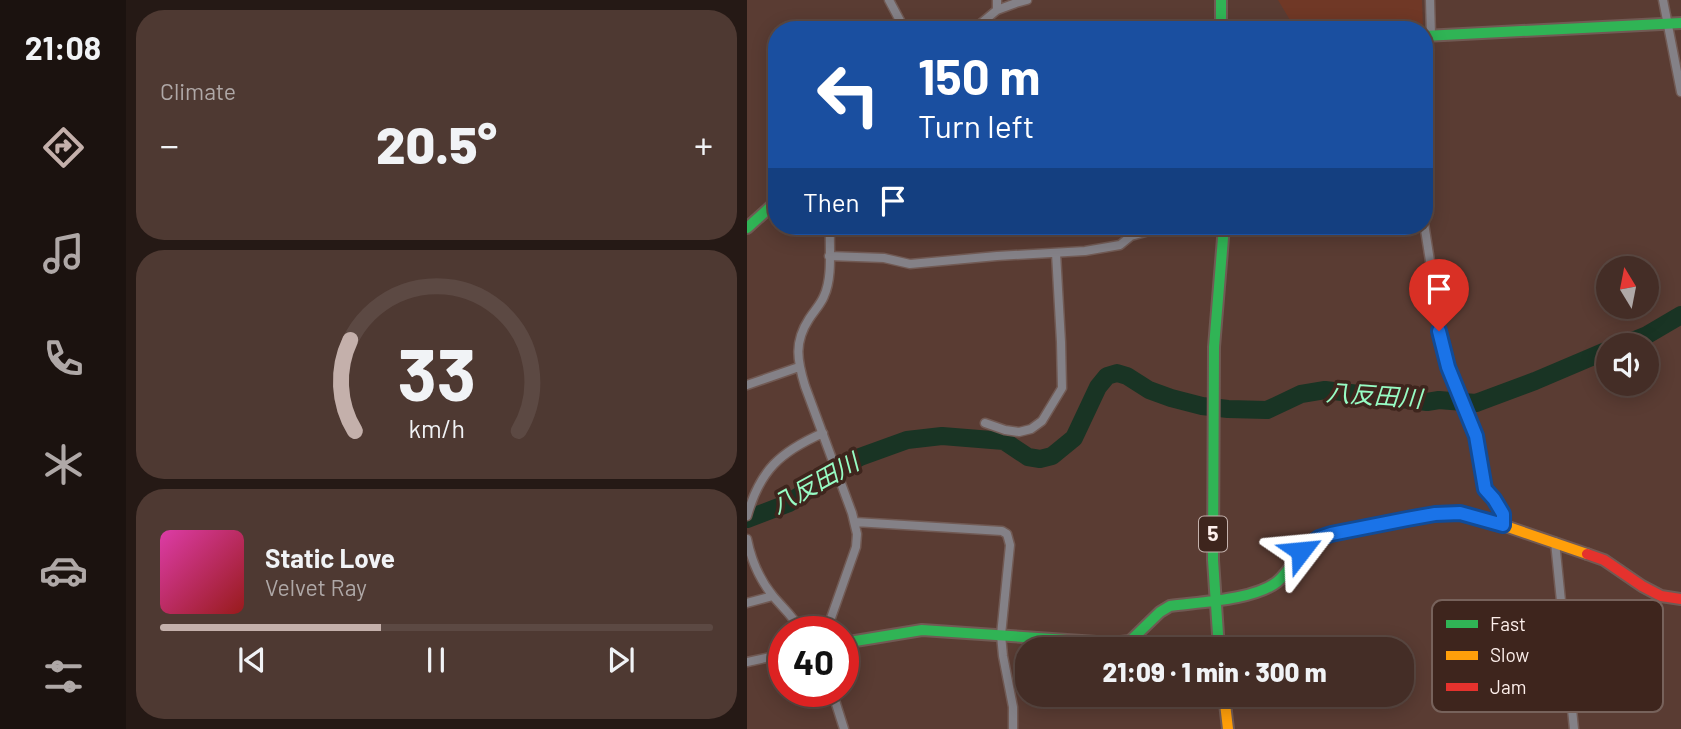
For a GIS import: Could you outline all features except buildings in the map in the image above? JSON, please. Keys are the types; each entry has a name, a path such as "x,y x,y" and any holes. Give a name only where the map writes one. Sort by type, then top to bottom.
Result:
{"street":[{"path":"889,0 900,21"},
{"path":"997,0 997,10"},
{"path":"984,21 997,10 1027,0"},
{"path":"1221,0 1221,21"},
{"path":"1429,21 1430,0"},
{"path":"1663,0 1681,92"},
{"path":"1433,36 1681,23"},
{"path":"747,228 768,209"},
{"path":"830,235 825,296 798,340 799,367 839,474 857,534 856,547 832,616"},
{"path":"829,256 884,258 910,264 1085,251 1120,245 1135,235"},
{"name":"5","path":"1218,637 1214,600 1214,347 1223,235"},
{"path":"1426,235 1434,310 1446,360 1476,436 1485,489 1503,514 1503,525"},
{"path":"985,423 1019,432 1031,429 1042,421 1062,388 1056,253"},
{"path":"747,385 799,367"},
{"path":"747,514 761,480 779,458 800,443 823,433"},
{"path":"859,640 922,630 1126,642 1170,606 1256,594 1269,588 1284,575 1301,551 1319,538 1435,514 1460,513 1555,542 1604,560 1661,596 1681,599"},
{"path":"855,522 1002,531 1007,534 1010,545 1001,635 1013,707 1013,729"},
{"path":"747,539 757,570 773,596 791,616"},
{"path":"1555,542 1561,600"},
{"path":"747,603 773,596"},
{"path":"747,662 768,657"},
{"path":"837,707 844,729"},
{"path":"1225,707 1228,729"}],"shaded area":[{"path":"1278,0 1422,0 1423,21 1291,21"}],"waterway":[{"name":"八反田川","path":"1650,333 1681,315"},
{"name":"八反田川","path":"747,519 789,503 860,457 907,440 942,436 1004,441 1028,457 1040,459 1052,456 1074,438 1098,387 1107,376 1117,373 1171,398 1228,409 1267,410 1301,394 1325,390 1427,402 1439,400 1476,403 1596,355"}],"traffic: fast":[{"path":"1221,0 1221,21"},
{"path":"1433,36 1681,23"},
{"path":"747,228 768,209"},
{"path":"1218,637 1213,560 1214,347 1223,235"},
{"path":"859,640 922,630 1111,643 1130,641 1170,606 1226,599 1267,588 1284,575 1301,551"}],"traffic: slow":[{"path":"1301,551 1319,538 1331,534 1435,514 1460,513 1587,554"},
{"path":"1225,707 1228,729"}],"traffic: jam":[{"path":"1587,554 1604,560 1661,596 1681,599"}],"route":[{"path":"1301,551 1319,538 1331,534 1435,514 1460,513 1503,525 1500,507 1485,489 1476,436 1448,367 1439,331"}]}
